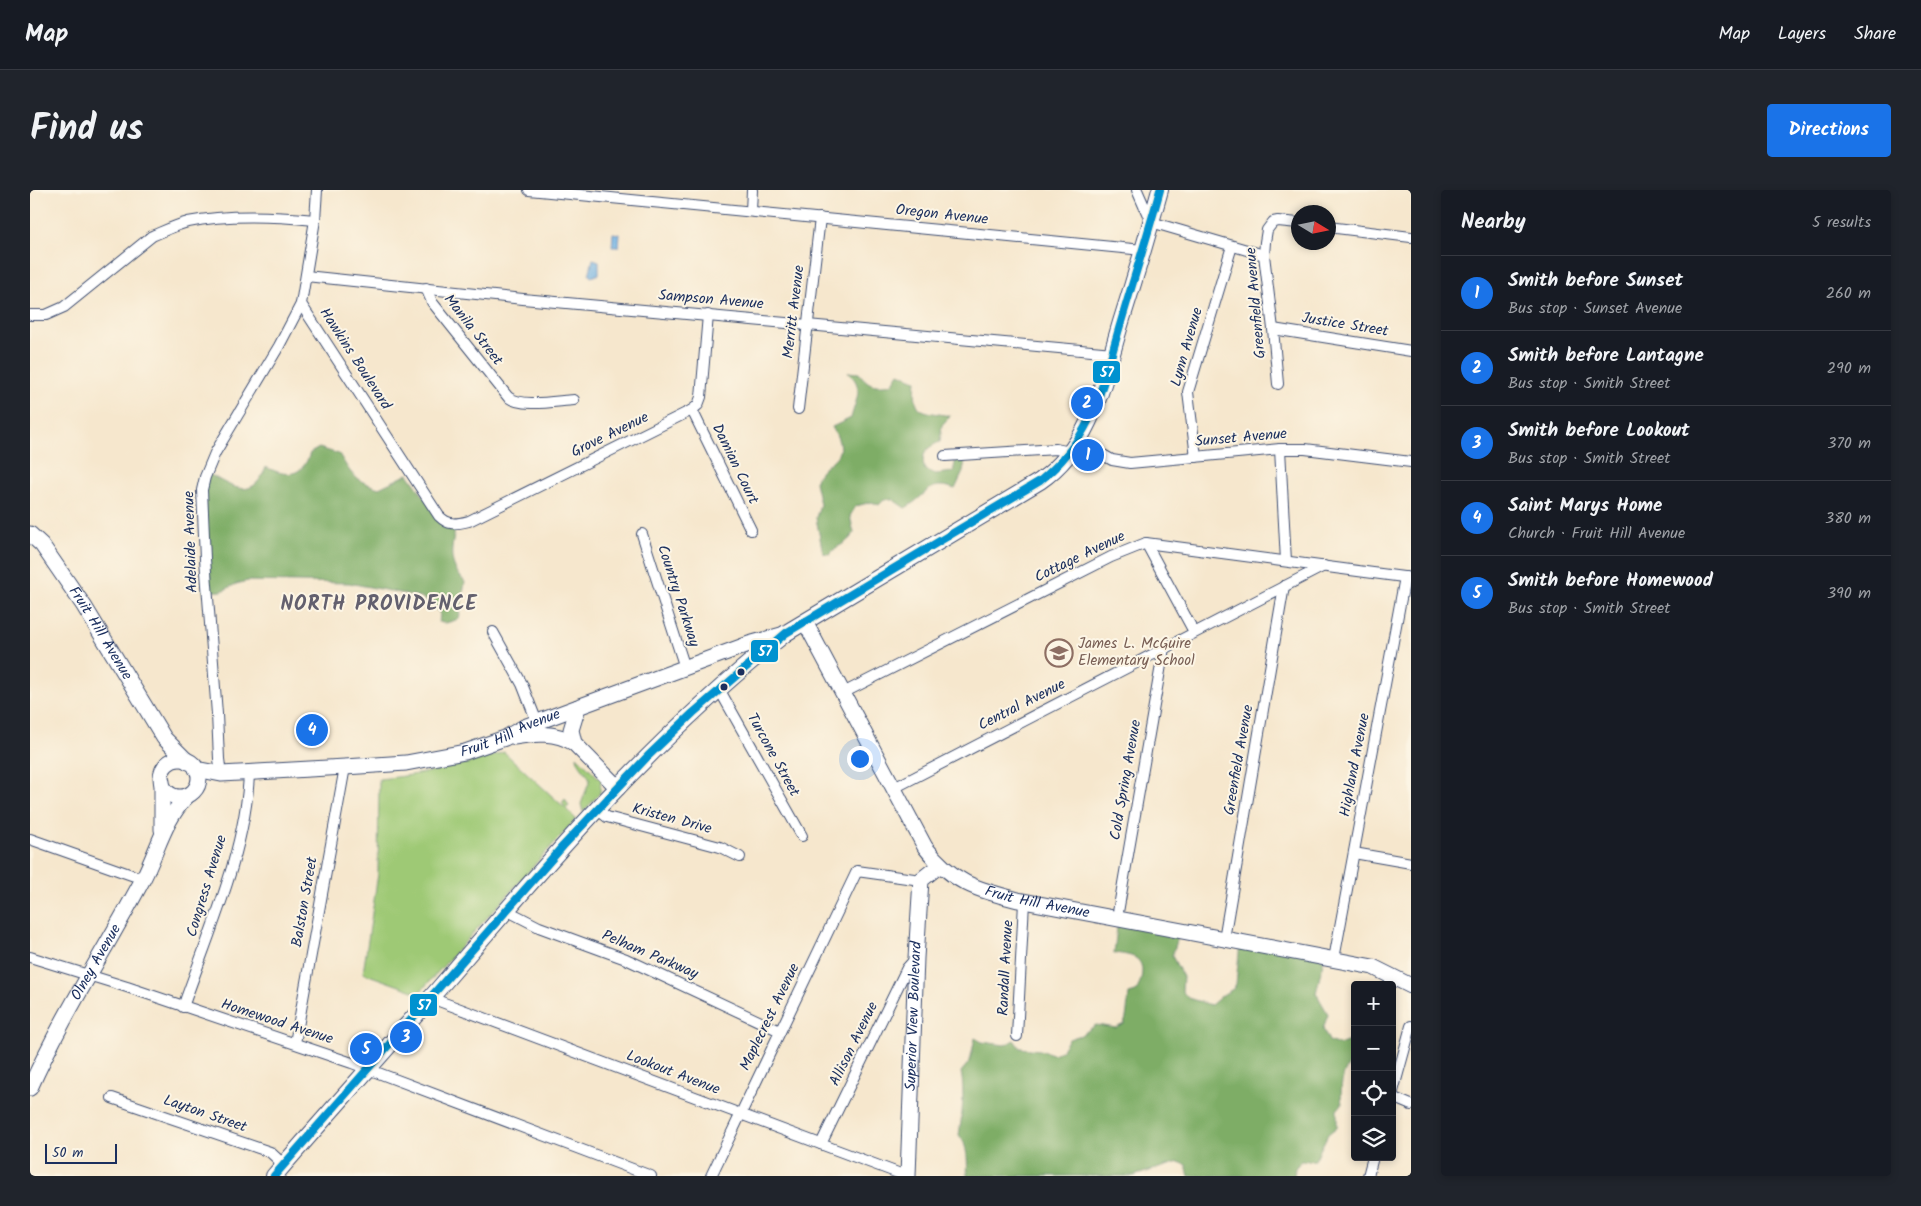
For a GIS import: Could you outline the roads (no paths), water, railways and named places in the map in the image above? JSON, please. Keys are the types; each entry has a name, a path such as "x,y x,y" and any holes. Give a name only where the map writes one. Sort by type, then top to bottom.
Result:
{"main road":[{"path":"279,1170 506,910 618,788 719,689 786,633 1049,474 1074,446 1093,414 1113,353 1160,190"}],"street":[{"name":"Hawkins Boulevard","path":"317,190 301,304 440,516 445,522 450,524"},
{"name":"Oregon Avenue","path":"529,190 1143,250"},
{"path":"750,211 752,190"},
{"path":"1137,190 1151,222 1264,255"},
{"path":"30,315 46,315 64,307 152,236 169,228 187,222 212,218 263,217 314,220"},
{"name":"Merritt Avenue","path":"798,409 820,218"},
{"name":"Greenfield Avenue","path":"1278,384 1264,255 1267,230 1273,222 1278,220 1291,222"},
{"path":"1336,228 1411,237"},
{"name":"Lynn Avenue","path":"1196,457 1188,392 1232,246"},
{"name":"Sampson Avenue","path":"306,276 523,299 1113,353"},
{"name":"Manila Street","path":"426,288 432,302 508,397 517,402 525,403 574,400"},
{"name":"Adelaide Avenue","path":"221,774 205,559 202,490 215,453 279,346 301,304"},
{"path":"692,410 698,405 700,397 708,315"},
{"name":"Justice Street","path":"1273,329 1411,350"},
{"name":"Grove Avenue","path":"450,524 469,521 692,410"},
{"name":"Damian Court","path":"692,410 751,530"},
{"path":"945,456 1056,449 1074,446"},
{"name":"Sunset Avenue","path":"1074,446 1120,462 1142,462 1280,449 1336,451 1411,462"},
{"path":"1280,449 1286,561"},
{"name":"Fruit Hill Avenue","path":"30,534 42,545 84,606 164,738 192,765 221,774 406,763 440,757 505,738 537,722 749,644 786,633"},
{"name":"Country Parkway","path":"642,534 685,668"},
{"path":"1146,542 1194,632"},
{"name":"Cottage Avenue","path":"842,692 926,652 1111,557 1146,542 1408,578"},
{"name":"Central Avenue","path":"894,788 1324,566"},
{"name":"Highland Avenue","path":"1334,959 1408,578"},
{"name":"Greenfield Avenue","path":"1224,939 1284,586"},
{"name":"Fruit Hill Avenue","path":"805,622 925,846 940,865 958,880 978,890 1024,902 1373,967 1411,986"},
{"path":"493,632 522,684 537,722"},
{"name":"Cold Spring Avenue","path":"1117,918 1164,648"},
{"name":"Turcone Street","path":"719,689 802,836"},
{"path":"574,743 571,730 578,707"},
{"path":"505,738 544,734 560,736 574,743 618,788"},
{"name":"Fruit Hill Avenue","path":"163,774 164,738"},
{"path":"184,760 192,765 198,774 193,790 173,796 165,790 163,774 173,761 184,760"},
{"name":"Balston Street","path":"295,1043 345,767"},
{"name":"Congress Avenue","path":"183,1007 234,857 248,791 249,772"},
{"name":"Olney Avenue","path":"162,834 163,774"},
{"name":"Fruit Hill Avenue","path":"193,790 221,774"},
{"name":"Olney Avenue","path":"30,1088 43,1059 143,879 175,809 193,790"},
{"name":"Kristen Drive","path":"598,810 607,817 720,847 740,857"},
{"path":"30,839 143,879"},
{"path":"1354,853 1411,863"},
{"path":"921,880 940,865"},
{"name":"Maplecrest Avenue","path":"711,1176 857,871 921,880"},
{"name":"Superior View Boulevard","path":"907,1176 921,880"},
{"name":"Randall Avenue","path":"1017,1036 1024,902"},
{"name":"Pelham Parkway","path":"506,910 538,927 626,959 780,1031"},
{"name":"Homewood Avenue","path":"30,957 127,987 368,1068 651,1176"},
{"name":"Allison Avenue","path":"821,1144 907,968 916,958"},
{"name":"Lookout Avenue","path":"431,998 907,1176"},
{"path":"1396,1081 1411,1026"},
{"name":"Layton Street","path":"112,1098 270,1152 279,1170"},
{"path":"1396,1098 1411,1105"},
{"path":"1368,1176 1372,1161"}],"water":[{"path":"613,233 620,234 619,247 612,247"},
{"path":"593,259 599,261 599,274 591,277 589,275"}],"place":[{"name":"Smith before Lantagne","path":"1087,403"},
{"name":"Smith before Sunset","path":"1088,455"},
{"name":"James L. McGuire Elementary School","path":"1059,653"},
{"name":"Saint Marys Home","path":"312,730"},
{"name":"Smith before Lookout","path":"406,1037"},
{"name":"Smith before Homewood","path":"366,1049"}],"district":[{"name":"NORTH PROVIDENCE","path":"379,605"}]}
